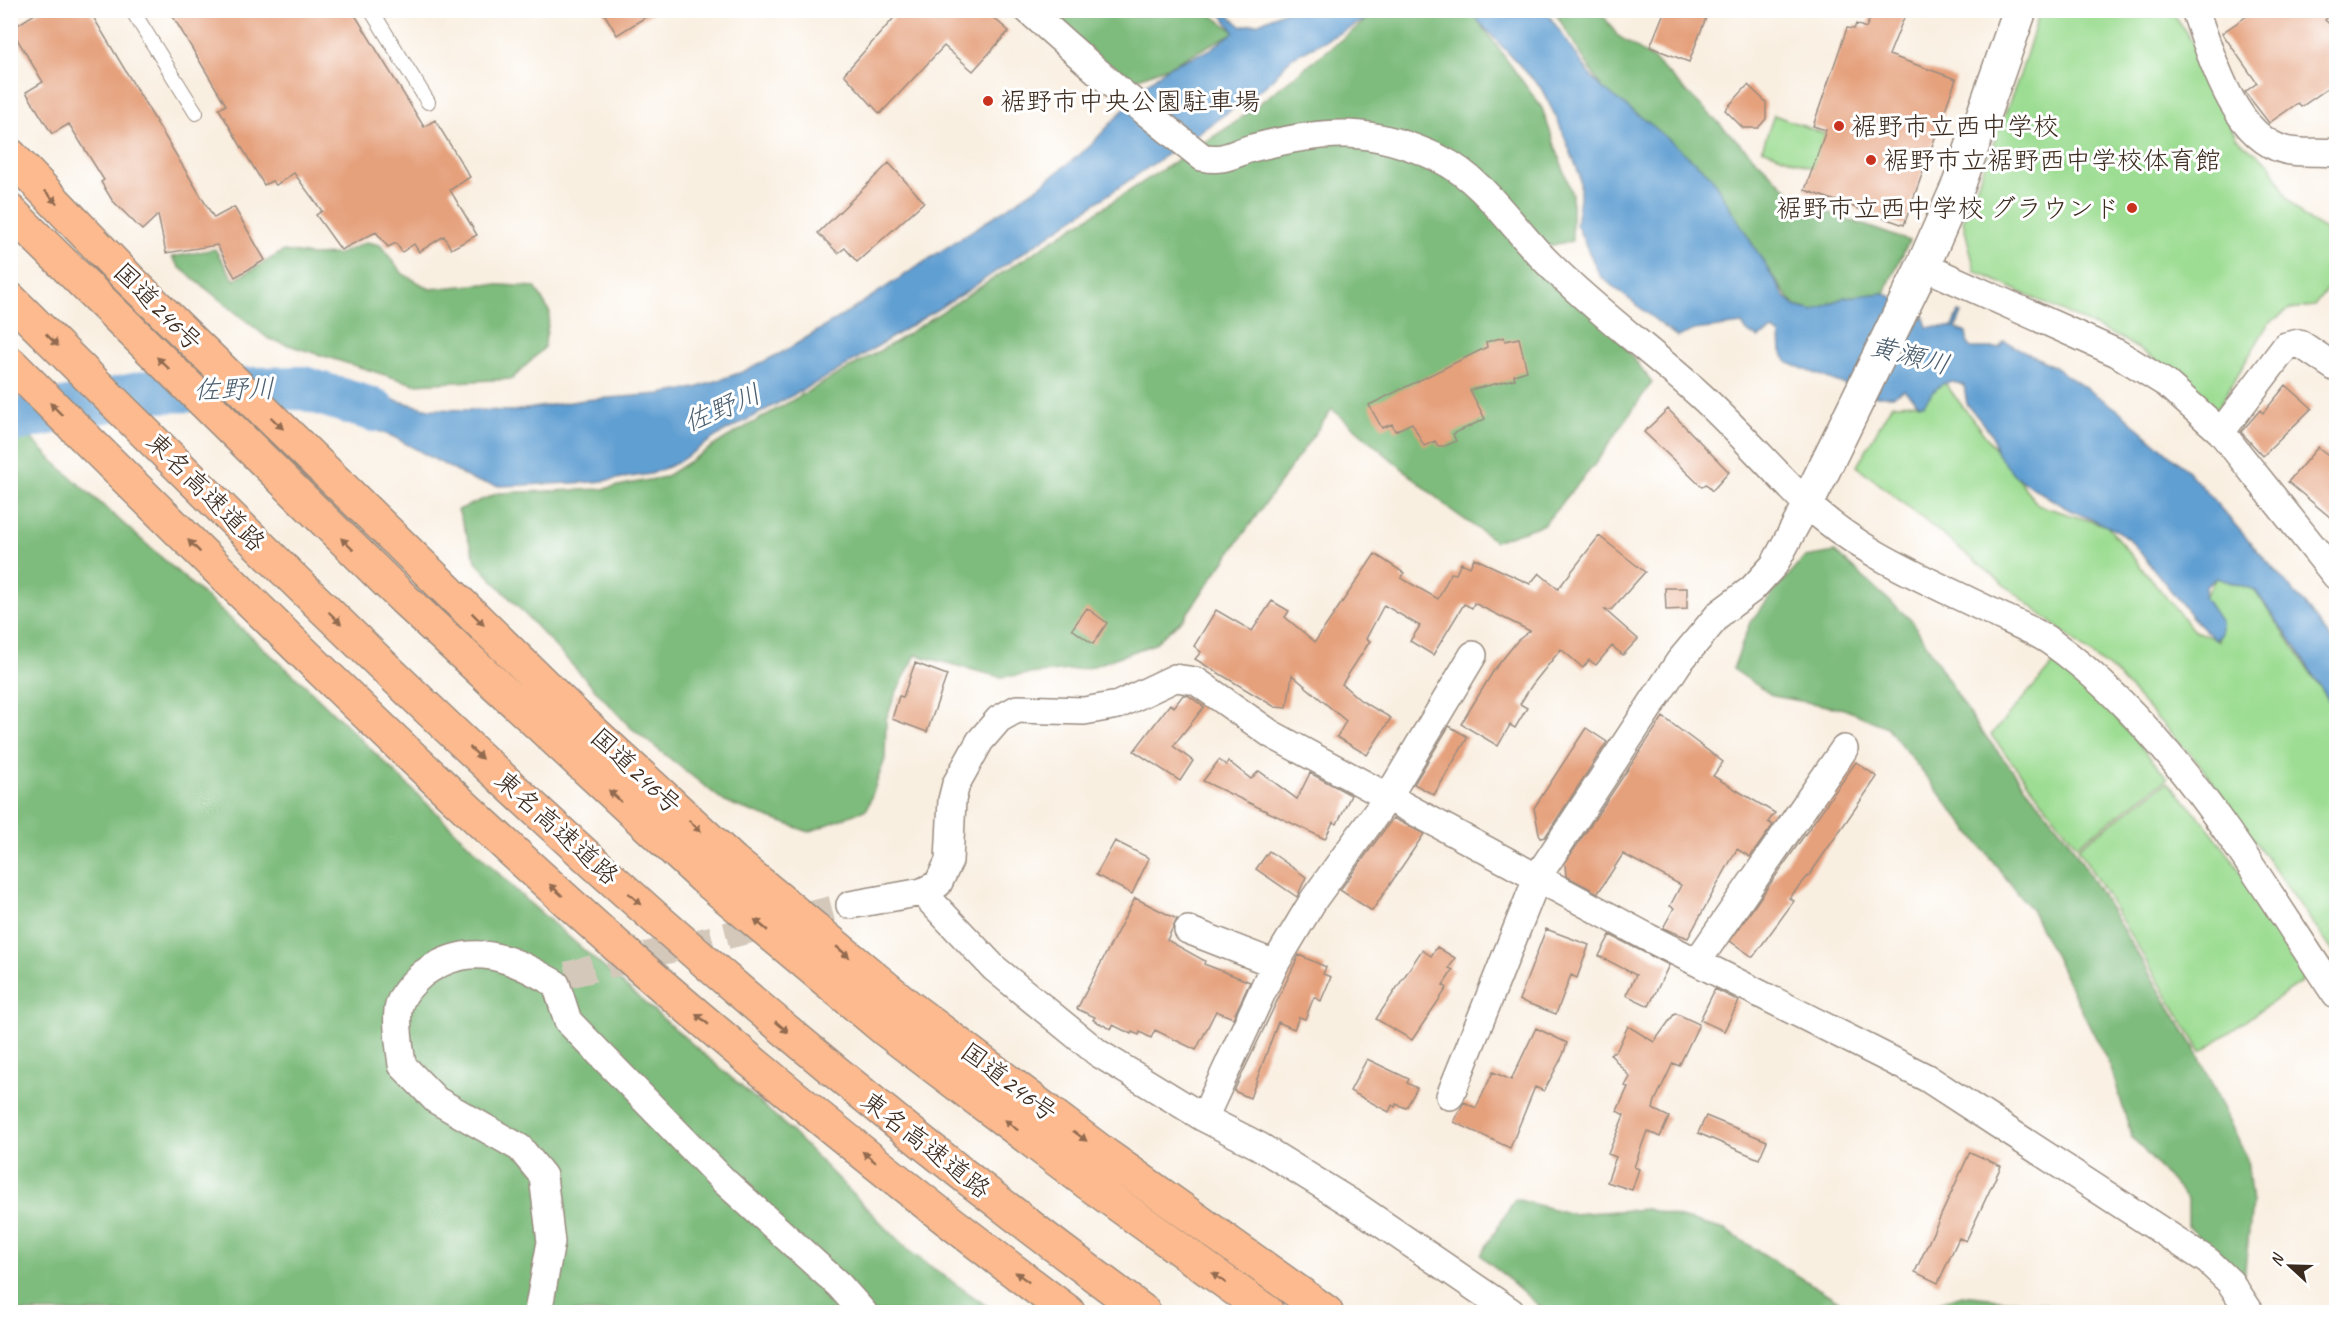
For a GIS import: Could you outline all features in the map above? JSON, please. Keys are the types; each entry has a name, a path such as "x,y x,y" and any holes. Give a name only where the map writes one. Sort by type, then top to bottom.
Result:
{"highway":[{"name":"国道246号","path":"10,155 130,280 577,717 733,861 908,1006 1107,1156 1326,1312"},
{"name":"国道246号","path":"10,211 404,599 703,877 887,1031 1088,1184 1267,1312"},
{"name":"東名高速道路","path":"10,299 292,578 550,823 710,965 847,1082 1045,1239 1144,1312"},
{"name":"東名高速道路","path":"10,363 236,588 437,780 636,962 872,1160 1068,1312"}],"street":[{"path":"1028,10 1122,93 1202,157 1217,161 1250,149 1326,133 1343,132 1373,134 1444,161 1476,186 1584,298 1700,395 1807,504 1884,561 2049,640 2103,686 2135,716 2214,812 2337,995"},
{"path":"1450,1096 1538,876 1679,662 1720,613 1752,588 1774,565 1807,504 1921,270 1959,184 2020,10"},
{"path":"2195,10 2235,109 2254,132 2286,150 2337,153"},
{"path":"1921,270 2117,353 2167,384 2221,432 2337,576"},
{"path":"2221,432 2286,346 2299,343 2337,368"},
{"path":"1204,1118 1275,964 1314,898 1388,797 1473,655"},
{"path":"850,905 922,892 938,884 946,872 949,861 952,800 956,784 980,741 999,719 1017,709 1084,711 1119,705 1175,678 1196,681 1271,734 1697,962 1927,1078 2208,1261 2230,1282 2250,1312"},
{"path":"1697,962 1844,749"},
{"path":"922,892 994,968 1098,1053 1204,1118 1259,1146 1356,1206 1510,1312"},
{"path":"1188,930 1275,964"},
{"path":"538,1312 551,1242 543,1176 520,1148 436,1100 402,1065 398,1008 406,992 418,978 452,957 479,954 499,956 561,980 568,1021 723,1181 839,1286 863,1312"}],"lane":[{"path":"132,10 196,113"},
{"path":"371,10 428,102"}],"green space":[{"path":"1051,11 1206,11 1235,32 1170,66 1123,84"},
{"path":"1378,11 1468,11 1477,19 1542,108 1572,194 1572,241 1529,250 1605,322 1652,382 1595,464 1544,524 1495,541 1451,510 1332,409 1184,618 1154,644 1088,668 1000,677 916,655 896,693 886,719 885,759 867,809 809,832 725,802 630,727 477,563 458,510 498,493 602,489 665,477 726,438 895,342 1233,124"},
{"path":"1554,11 1600,11 1617,35 1653,59 1801,203 1909,241 1884,293 1845,297 1813,311 1795,306 1670,141 1602,88"},
{"name":"裾野市立西中学校 グラウンド","path":"2040,11 2171,11 2195,45 2236,138 2270,164 2288,198 2303,217 2327,231 2336,277 2314,306 2290,309 2268,324 2216,411 2185,378 2122,339 1975,271 1963,221 2020,75"},
{"path":"1774,115 1825,134 1813,168 1762,149"},
{"path":"367,242 380,245 403,274 430,289 483,284 535,287 550,313 544,348 512,379 414,384 269,339 179,267 172,257 215,249 234,280 284,251 311,255 339,254"},
{"path":"1944,382 2038,505 2107,526 2193,630 2219,641 2204,597 2216,578 2255,590 2336,711 2336,956 2203,768 2118,676 1857,466 1892,404 1919,403"},
{"path":"10,416 54,462 305,685 525,899 781,1121 909,1251 995,1312 11,1312"},
{"path":"1835,552 1912,621 1975,723 2069,841 2197,1052 2247,1159 2252,1204 2244,1279 2188,1227 2188,1200 2132,1137 2111,1068 2032,911 1887,727 1844,709 1773,696 1733,669 1750,622 1774,592 1805,557"},
{"path":"2055,662 2102,702 2168,778 2077,846 1991,735"},
{"path":"2167,782 2224,848 2303,970 2302,981 2201,1052 2078,848"},
{"path":"1515,1199 1572,1214 1647,1209 1725,1230 1856,1312 1546,1312 1481,1255"},
{"path":"1961,1295 2046,1304 2051,1312 1910,1312"}],"water":[{"path":"1214,11 1224,11 1241,26 1259,23 1285,11 1382,11 1291,58 1268,84 967,291 834,373 717,436 677,463 651,474 595,482 500,486 474,481 394,437 357,423 347,414 315,401 319,380 429,409 514,411 584,400 660,394 696,388 742,372 783,352 842,316 1037,188 1088,148 1149,82 1170,66 1209,50 1234,32 1222,15"},
{"name":"黄瀬川","path":"1469,11 1546,11 1591,76 1602,88 1653,126 1710,175 1785,297 1795,306 1813,311 1845,297 1884,293 1917,309 1923,315 1927,327 1953,327 1959,312 1962,313 1956,328 1966,333 1968,345 1971,348 1999,348 2004,341 2051,365 2117,409 2188,471 2306,606 2336,646 2336,712 2297,649 2255,590 2217,578 2206,585 2204,597 2221,622 2221,635 2215,640 2193,618 2131,541 2118,531 2066,508 2017,478 1997,454 1992,435 1967,404 1964,386 1951,382 1941,385 1924,404 1919,404 1904,390 1893,396 1874,396 1788,363 1781,351 1780,335 1773,330 1758,338 1747,332 1742,324 1695,330 1677,337 1600,276 1576,224 1580,198 1580,176 1558,121 1541,88"}],"building":[{"path":"41,10 89,10 214,218 234,207 265,260 235,277 217,245 166,253 158,215 142,230 112,200 101,182 104,180 69,124 52,134 26,92 43,82 11,29"},
{"path":"169,10 352,10 424,127 435,120 470,177 450,190 477,235 451,249 444,236 419,252 414,244 402,252 396,243 388,247 376,232 341,250 316,215 322,211 294,173 276,185 272,181 264,185 219,109 226,105"},
{"path":"602,10 657,10 617,35"},
{"path":"901,10 984,10 1009,31 973,71 944,46 880,114 844,74"},
{"path":"1665,10 1709,10 1689,62 1650,47"},
{"name":"裾野市立裾野西中学校体育館","path":"1873,10 1907,10 1889,55 1956,79 1904,225 1805,190 1826,130 1813,126 1847,28 1854,29 1856,24 1866,28"},
{"path":"2256,10 2335,10 2325,20 2337,31 2337,82 2301,107 2298,103 2269,123 2245,92 2257,83 2222,33"},
{"path":"1748,85 1766,102 1766,119 1758,128 1743,128 1725,110"},
{"path":"889,163 924,202 857,262 845,248 838,253 818,233"},
{"path":"1504,337 1505,341 1519,338 1527,371 1514,375 1515,379 1470,390 1485,419 1453,434 1456,441 1445,446 1438,446 1435,441 1424,446 1412,423 1395,431 1392,424 1382,428 1369,405 1487,347 1486,342"},
{"path":"2286,385 2312,408 2263,456 2241,432 2260,410 2263,413"},
{"path":"1668,409 1729,472 1712,491 1706,484 1702,487 1644,432"},
{"path":"2318,447 2337,462 2337,523 2288,482"},
{"path":"1599,536 1645,572 1611,610 1605,610 1638,639 1623,655 1612,646 1596,665 1589,660 1583,668 1561,649 1532,685 1520,704 1527,708 1515,728 1510,725 1498,746 1461,724 1494,670 1518,640 1530,631 1474,603 1472,608 1464,604 1433,655 1410,641 1420,626 1384,605 1366,639 1370,641 1342,684 1360,700 1391,718 1367,755 1337,737 1346,721 1292,675 1287,708 1275,707 1195,659 1201,652 1194,646 1216,610 1252,631 1272,601 1289,611 1285,617 1315,642 1375,554 1404,573 1401,578 1438,599 1451,573 1456,574 1461,563 1470,567 1474,558 1530,584 1539,573 1558,589"},
{"path":"1665,588 1687,588 1687,609 1666,610"},
{"path":"1087,608 1107,623 1093,644 1072,629"},
{"path":"915,663 947,675 927,732 892,719 899,696 903,697"},
{"path":"1183,695 1189,696 1204,707 1173,746 1193,761 1180,781 1134,751 1170,704 1174,707"},
{"path":"1663,717 1723,762 1713,776 1775,813 1768,822 1773,825 1750,857 1737,849 1688,938 1663,928 1674,908 1670,906 1681,885 1623,854 1598,893 1566,876 1565,863"},
{"path":"1449,726 1468,737 1434,795 1414,784"},
{"path":"1586,728 1607,742 1545,837 1540,838 1534,808"},
{"path":"1219,760 1226,765 1228,761 1251,779 1259,771 1297,799 1310,773 1351,795 1337,824 1333,822 1325,839 1203,781"},
{"path":"1856,762 1877,777 1810,874 1789,898 1794,901 1753,957 1730,941"},
{"path":"1393,818 1424,834 1372,911 1340,890"},
{"path":"1115,841 1149,858 1132,894 1096,875"},
{"path":"1269,851 1306,877 1297,897 1256,869"},
{"path":"1135,898 1177,919 1167,940 1205,961 1204,964 1250,982 1233,1018 1216,1011 1196,1050 1155,1030 1151,1038 1140,1032 1139,1035 1132,1032 1131,1034 1113,1025 1111,1029 1093,1020 1095,1017 1077,1009"},
{"path":"1546,929 1589,945 1577,978 1571,975 1556,1014 1519,1000"},
{"path":"1610,935 1669,965 1649,1006 1626,995 1636,975 1599,956"},
{"path":"1437,947 1455,958 1449,968 1453,970 1443,985 1447,988 1412,1040 1376,1019 1422,950 1431,956"},
{"path":"1299,955 1326,967 1323,974 1331,977 1321,1001 1314,997 1305,1019 1299,1017 1294,1029 1278,1022 1250,1098 1234,1091"},
{"path":"1715,989 1739,1001 1724,1031 1700,1020"},
{"path":"1675,1013 1699,1024 1679,1066 1673,1063 1655,1101 1653,1109 1669,1117 1660,1137 1647,1131 1634,1167 1639,1169 1632,1190 1607,1182 1616,1157 1608,1154 1624,1115 1617,1111 1630,1077 1610,1054 1617,1050 1628,1026 1654,1042"},
{"path":"1536,1028 1567,1043 1544,1091 1535,1087 1510,1148 1454,1122 1464,1102 1476,1108 1493,1072 1511,1080"},
{"path":"1367,1059 1409,1079 1407,1083 1417,1088 1406,1108 1396,1104 1395,1107 1392,1105 1389,1112 1350,1091"},
{"path":"1706,1116 1767,1141 1759,1159 1698,1133"},
{"path":"1970,1152 2001,1166 1966,1241 1959,1238 1938,1283 1915,1272"}],"waterway":[{"name":"佐野川","path":"10,421 153,391 303,388 374,410"}],"tunnel":[{"path":"567,975 850,905"}],"place":[{"name":"裾野市中央公園駐車場","path":"988,101"},
{"name":"裾野市立西中学校","path":"1839,126"},
{"name":"裾野市立裾野西中学校体育館","path":"1871,160"},
{"name":"裾野市立西中学校 グラウンド","path":"2132,208"}]}
